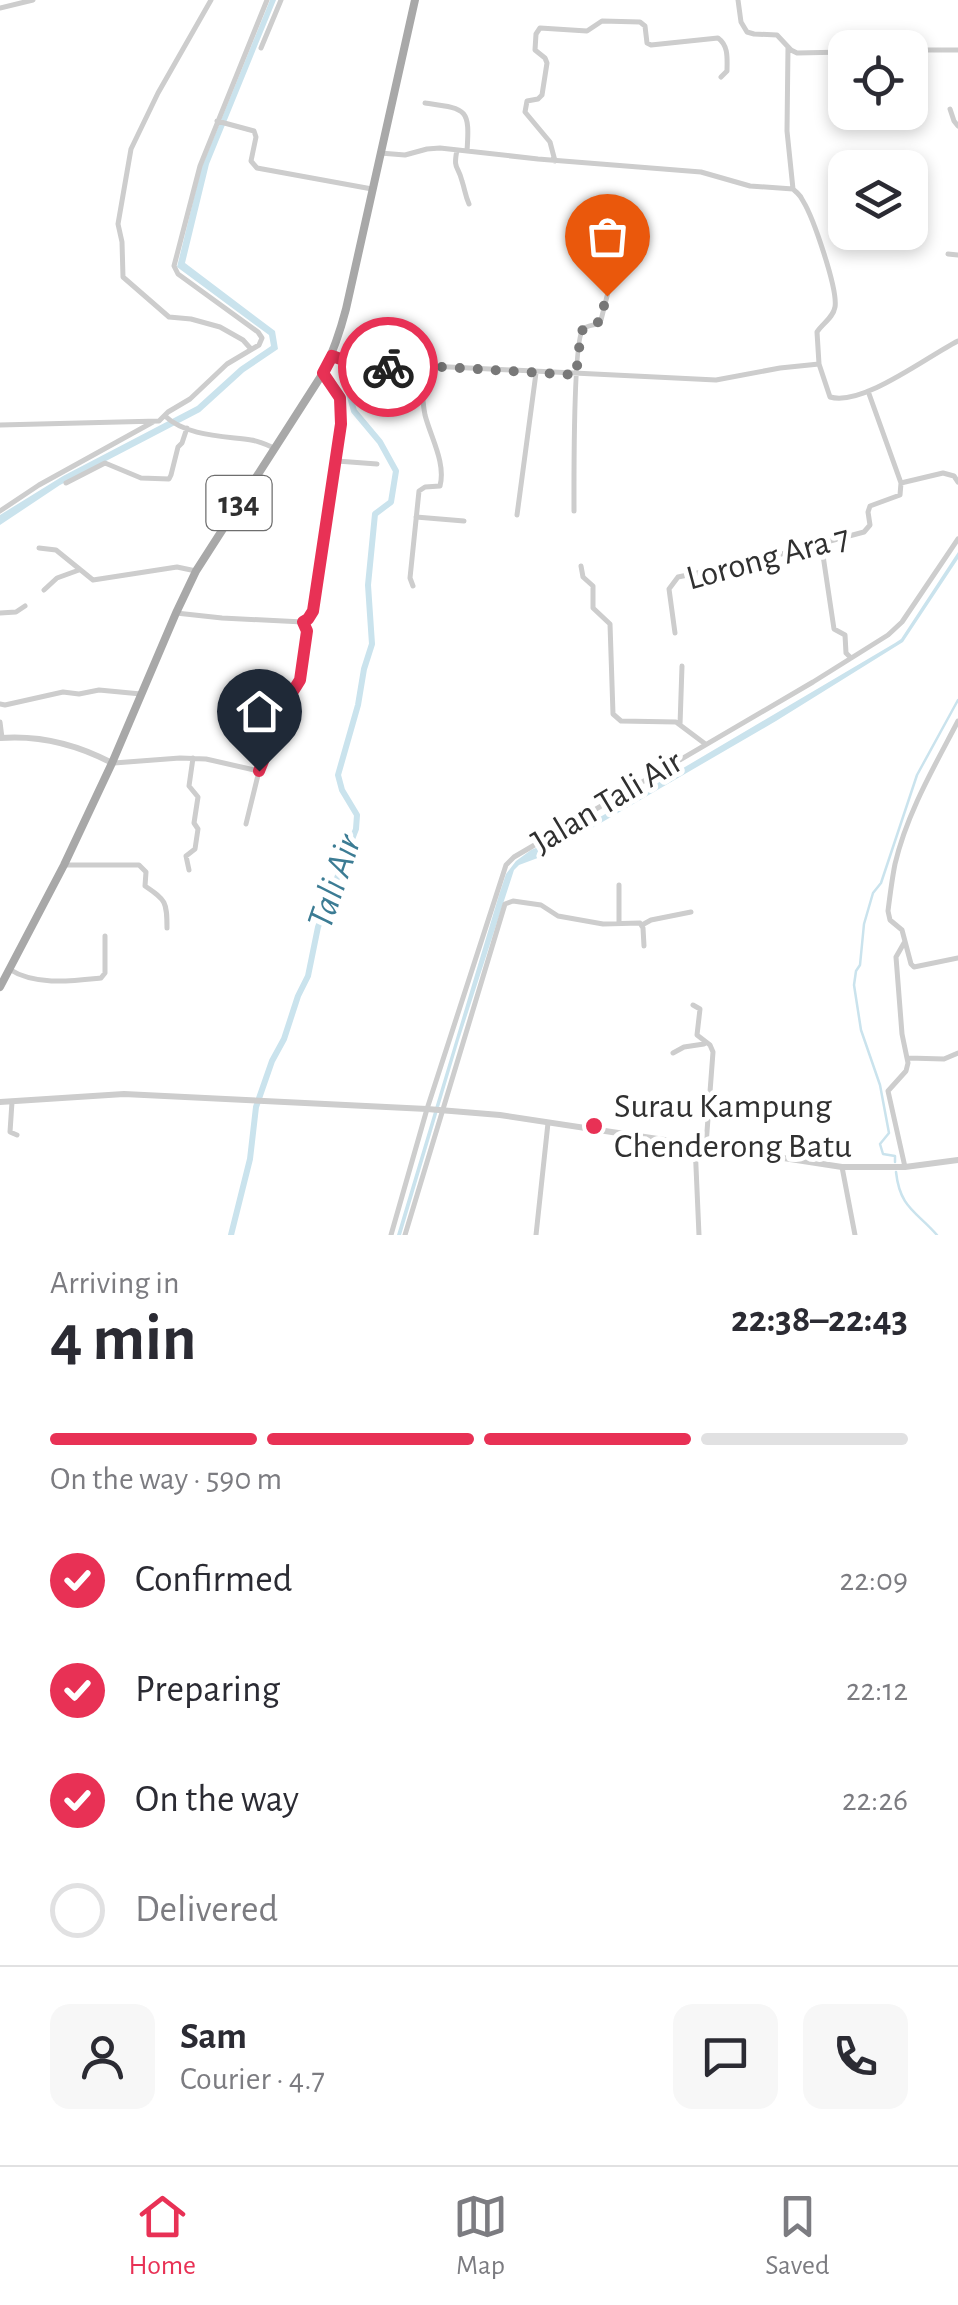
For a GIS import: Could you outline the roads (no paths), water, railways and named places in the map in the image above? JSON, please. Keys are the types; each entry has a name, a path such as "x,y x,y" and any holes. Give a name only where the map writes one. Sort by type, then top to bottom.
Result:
{"main road":[{"name":"134","path":"0,987 112,763 196,571 332,356 415,0"}],"street":[{"path":"0,8 33,0"},
{"path":"211,0 131,149 118,224 123,277 168,317 220,327 244,340 251,350"},
{"path":"0,425 162,420 227,364 262,340 258,332 178,274 174,266 194,184 267,0"},
{"path":"262,48 281,0"},
{"path":"738,0 741,22 747,32 777,35 797,53 828,52"},
{"path":"554,160 550,142 525,112 528,101 538,100 542,95 546,61 535,50 538,30 587,31 602,21 640,22 651,46 718,38 728,53 726,71 721,77"},
{"path":"788,47 787,131 792,189"},
{"path":"928,50 958,50"},
{"path":"424,104 460,110 466,115 468,151"},
{"path":"950,108 958,126"},
{"path":"218,122 256,133 251,161 257,168 372,189"},
{"path":"380,153 457,150 701,172 750,186 792,189 807,208 832,279 832,316 817,332 819,364 834,399 890,382 958,341"},
{"path":"457,150 455,168 469,204"},
{"path":"574,511 576,375 581,332 600,320 624,225"},
{"path":"948,254 958,255"},
{"path":"332,356 373,368 420,366 716,380 819,364"},
{"path":"414,586 410,578 421,489 442,484 441,464 424,407 420,366"},
{"path":"176,613 303,622 313,611 342,406 323,373"},
{"path":"517,516 536,373"},
{"path":"868,391 901,482 943,473 954,476 958,482"},
{"path":"166,418 177,426 254,440 274,448"},
{"path":"0,511 155,421"},
{"path":"66,483 104,463 142,478 170,478 187,428"},
{"path":"337,461 377,464"},
{"name":"Lorong Ara 7","path":"675,633 669,593 678,577 756,561 867,530 870,506 900,495 901,482"},
{"path":"416,517 464,520"},
{"name":"Jalan Tali Air","path":"391,1235 506,865 896,629 958,538"},
{"path":"821,542 834,629 845,635 846,654 852,659"},
{"path":"38,548 54,548 95,580 183,566 196,571"},
{"path":"581,566 583,576 592,586 594,610 610,624 613,714 621,720 671,721 705,744"},
{"path":"44,590 56,578 79,570"},
{"path":"0,613 16,612 26,606"},
{"path":"246,824 259,771 288,699 300,680 307,631 303,622"},
{"path":"680,725 682,666"},
{"path":"0,704 62,692 142,694"},
{"path":"958,721 918,800 894,867 889,918 900,928 914,967 958,958"},
{"path":"0,722 1,738 71,745 112,763 193,758 259,771"},
{"path":"190,870 186,856 195,848 198,829 194,823 198,796 189,786 193,758"},
{"path":"64,864 139,865 146,872 146,886 160,895 167,907 166,928"},
{"path":"618,924 619,884"},
{"path":"404,1235 505,904 513,901 541,905 558,916 603,924 642,925"},
{"path":"642,925 691,912"},
{"path":"642,925 644,946"},
{"path":"9,970 21,977 59,981 101,978 105,972 106,936"},
{"path":"905,1167 888,1091 906,1070 908,1058 902,1034 896,958 906,940"},
{"path":"693,1005 700,1010 698,1035 713,1052 706,1146"},
{"path":"673,1053 706,1043"},
{"path":"908,1058 944,1060 958,1053"},
{"path":"0,1102 104,1094 428,1109 842,1167 905,1167 958,1160"},
{"path":"12,1102 10,1132 17,1135"},
{"path":"536,1235 548,1123"},
{"path":"696,1144 699,1235"},
{"path":"842,1167 856,1235"}],"water":[{"path":"270,0 276,0 209,164 185,263 275,331 278,349 244,372 200,412 60,485 0,525 0,515 63,476 197,406 240,367 271,346 269,335 177,267 201,169"},
{"path":"958,552 958,559 903,642 776,721 514,870 401,1235 397,1235 499,895 506,874 516,861 607,813 901,639"}],"waterway":[{"name":"Tali Air","path":"231,1235 250,1159 256,1107 308,976 318,927 356,829 357,815 338,775 372,644 368,585 375,514 391,502 396,471 380,442 354,411 345,379 347,367"},
{"path":"895,1162 895,1156 883,1154 880,1144 889,1133 880,1085 861,1030 854,985 873,893 881,883 917,775 958,700"},
{"path":"896,1172 905,1201 937,1235"}],"place":[{"name":"Surau Kampung Chenderong Batu","path":"594,1126"}]}
